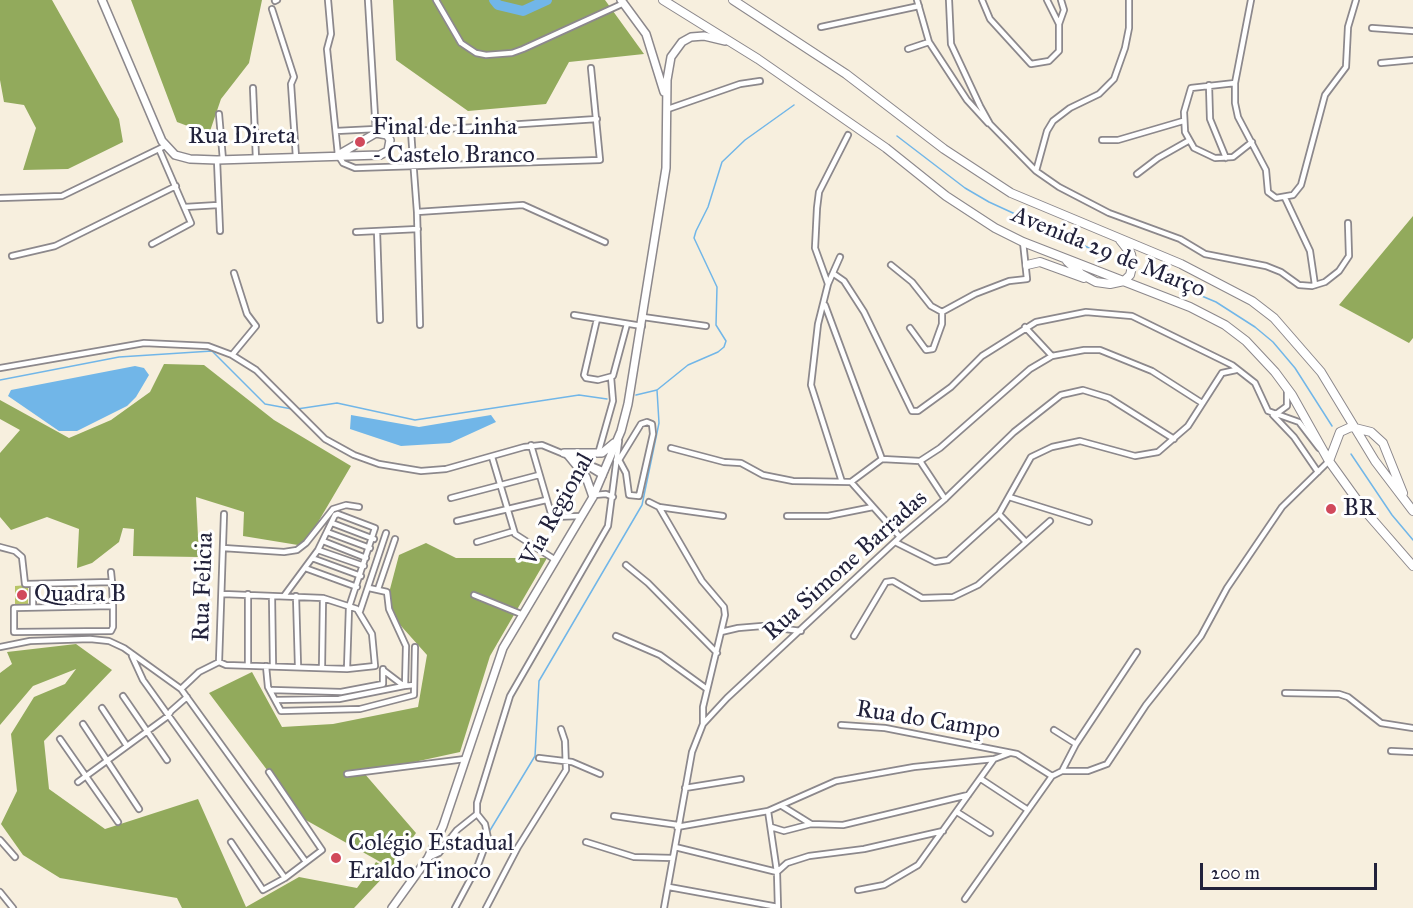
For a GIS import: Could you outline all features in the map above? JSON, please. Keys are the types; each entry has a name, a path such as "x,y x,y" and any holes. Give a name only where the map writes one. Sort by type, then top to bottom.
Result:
{"main road":[{"name":"Rua Direta","path":"102,0 162,148 181,158 220,160 384,154 390,144 389,137 378,132 338,155"},
{"name":"Avenida 29 de Março","path":"663,0 738,46 886,148 946,196 1023,242 1211,316 1225,325 1261,357 1287,387 1327,458 1365,511 1413,566"},
{"name":"Avenida 29 de Março","path":"733,0 846,74 984,177 1035,205 1109,233 1220,282 1267,312 1297,342 1321,372 1375,461 1412,510"},
{"name":"Via Regional","path":"622,2 646,34 667,106"},
{"name":"Via Regional","path":"392,908 428,858 449,811 497,662 521,614 593,496 620,434 642,326 666,168 667,67 682,42 704,36 738,46"},
{"path":"1027,265 1040,262 1102,284 1124,281 1133,270 1131,254 1121,240 1109,233"},
{"path":"1064,257 1088,279"},
{"path":"1327,458 1340,432 1356,428 1371,432 1383,443 1400,489 1412,510"},
{"path":"569,456 598,454 608,450 620,434"},
{"path":"569,456 586,477 593,496"}],"street":[{"path":"328,0 331,34 327,52 338,155 343,163 356,168 600,160 591,69"},
{"path":"368,0 378,132"},
{"path":"436,0 461,43 476,53 486,55 524,49 622,2"},
{"path":"917,0 929,42 967,100 1036,171 1086,202 1180,239 1205,254 1281,272 1299,285 1316,285 1339,271 1347,261 1348,223"},
{"path":"949,0 951,44 990,124"},
{"path":"982,0 990,19 1031,64 1049,61 1059,51 1059,24 1064,10 1061,0"},
{"path":"1047,0 1059,24"},
{"path":"1036,171 1047,131 1053,121 1070,108 1099,94 1114,79 1129,28 1129,0"},
{"path":"1251,0 1234,83 1236,110 1266,170 1269,192 1276,198 1285,198 1297,191 1301,185 1325,94 1347,67 1348,27 1356,0"},
{"path":"821,27 919,6"},
{"path":"272,9 294,77 291,84 296,157"},
{"path":"1372,28 1413,31"},
{"path":"908,50 929,42"},
{"path":"1381,63 1413,60"},
{"path":"667,106 740,84 760,81"},
{"path":"1234,83 1194,87 1189,91 1183,121 1188,141 1199,152 1226,158 1238,155 1252,142"},
{"path":"1209,86 1210,119 1226,158"},
{"path":"253,88 256,159"},
{"path":"219,114 220,231"},
{"path":"336,131 411,132 597,119"},
{"path":"1102,140 1119,140 1183,121"},
{"path":"411,132 418,229 420,325"},
{"path":"828,284 815,248 819,192 848,135"},
{"path":"1137,174 1158,158 1188,141"},
{"path":"0,198 62,196 162,148 190,224 152,244"},
{"path":"12,256 55,246 176,186"},
{"path":"1285,198 1310,250 1316,285"},
{"path":"185,207 218,205"},
{"path":"417,212 524,205 605,242"},
{"path":"356,232 418,229"},
{"path":"377,231 380,320"},
{"path":"942,312 975,294 1009,282 1027,279 1023,242"},
{"path":"840,257 828,284 825,305 818,324 812,393 842,482"},
{"path":"891,265 912,282 931,306 942,312"},
{"path":"232,355 256,326 248,314 234,273"},
{"path":"834,274 844,281 864,312 912,411 918,411 951,387 982,356 1036,322 1086,312 1132,316 1223,359 1238,370 1257,386 1266,406 1294,437 1317,471"},
{"path":"825,305 882,459"},
{"path":"910,328 926,350 933,349 942,324 942,312"},
{"path":"574,315 642,326"},
{"path":"643,317 706,326"},
{"path":"597,319 584,375 586,378 598,380 611,377"},
{"path":"598,454 613,401 611,377 627,324"},
{"path":"1025,327 1052,356"},
{"path":"0,368 144,343 208,346 232,355 263,376 325,439 344,450 391,467 433,470 492,457 531,445 548,446 604,473"},
{"path":"671,448 724,462 741,463 763,475 793,481 851,482 882,459 920,461 940,448 1030,369 1052,356 1100,350 1152,371 1202,403"},
{"path":"894,542 926,558 941,562 951,558 999,514 1028,461 1052,447 1080,441 1141,456 1158,452 1188,426 1222,373 1223,359"},
{"path":"1222,373 1238,370"},
{"path":"1275,415 1287,406 1287,387"},
{"name":"Rua Simone Barradas","path":"664,908 692,752 703,724 894,542 945,499 1051,401 1072,392 1083,390 1109,398 1174,439"},
{"path":"964,899 1052,776 1062,771 1088,771 1107,764 1146,705 1201,636 1227,588 1282,507 1327,458 1299,422 1286,415 1275,415"},
{"path":"641,424 652,424 653,434 639,496 629,495 626,473 617,460 641,424"},
{"path":"455,908 478,865 489,832 477,814 477,803 510,696 603,536 611,513 620,434"},
{"path":"531,445 552,517 581,516"},
{"path":"492,457 514,533 554,559"},
{"path":"920,461 945,499"},
{"path":"451,498 539,475"},
{"path":"851,482 900,537"},
{"path":"593,496 612,497"},
{"path":"1009,497 1089,522"},
{"path":"457,521 546,500"},
{"path":"649,502 659,507 723,516"},
{"path":"223,548 284,552 297,550 306,543 333,509 346,505 359,507"},
{"path":"659,507 702,581 724,607 722,632 703,707 703,724"},
{"path":"787,516 828,516 873,507"},
{"name":"Rua Felicia","path":"219,662 224,514"},
{"path":"284,596 318,550 335,515 339,514 376,529 349,607 347,669"},
{"path":"999,514 1026,542"},
{"path":"854,636 886,582 893,581 922,598 931,600 953,597 978,585 1050,520"},
{"path":"332,523 374,539"},
{"path":"327,532 370,548"},
{"path":"360,611 386,533"},
{"path":"477,542 514,533"},
{"path":"378,589 395,539"},
{"path":"323,541 366,558"},
{"path":"0,547 15,550 23,560 25,584 112,582"},
{"path":"318,550 364,566"},
{"path":"312,558 361,576"},
{"path":"626,566 656,590 717,653"},
{"path":"305,568 357,587"},
{"path":"111,573 113,606 113,627 109,632 14,632 14,608 113,606"},
{"path":"33,584 33,607"},
{"path":"369,588 387,592 389,609 406,645 404,686"},
{"path":"223,594 323,598 360,611 372,634 376,655 375,666"},
{"path":"248,594 248,665"},
{"path":"474,595 521,614"},
{"path":"272,596 273,666"},
{"path":"296,596 298,666"},
{"path":"321,667 323,598"},
{"path":"722,632 762,626 801,631"},
{"path":"616,636 660,655 707,689"},
{"path":"0,647 30,641 90,639 117,644 130,653 181,689 306,862"},
{"path":"266,666 267,683 283,711 360,709 413,696 415,693 415,647"},
{"path":"1062,771 1076,744 1137,652"},
{"path":"130,653 143,680 285,878"},
{"path":"181,689 198,672 219,662 226,665 347,669 375,666 404,686"},
{"path":"272,690 341,692 383,684 382,669"},
{"path":"276,700 339,699 414,685"},
{"path":"1285,693 1339,694 1347,697 1381,723 1413,728"},
{"path":"123,696 167,760"},
{"path":"78,782 168,716 187,697"},
{"path":"102,708 127,746"},
{"path":"83,724 139,809"},
{"name":"Rua do Campo","path":"841,725 885,728 1010,753 1024,757 1052,776"},
{"path":"486,908 518,847 566,770 561,729"},
{"path":"1054,730 1076,744"},
{"path":"60,739 118,822"},
{"path":"1391,752 1413,752"},
{"path":"614,816 678,826 768,811 782,806 811,789 836,781 914,767 994,759 1010,753"},
{"path":"539,758 566,761 600,774"},
{"path":"347,774 465,759"},
{"path":"858,890 884,885 912,869 925,858 994,759"},
{"path":"231,842 261,889 267,889 285,878 322,850 269,772"},
{"path":"981,778 1028,810"},
{"path":"685,788 741,779"},
{"path":"771,827 784,831 811,824 831,827 856,823 968,795"},
{"path":"782,806 811,824"},
{"path":"669,887 778,907 777,872 768,811"},
{"path":"957,812 990,833"},
{"path":"428,858 438,853 457,830 477,814"},
{"path":"777,872 786,863 809,856 864,849 944,831"},
{"path":"0,840 15,857"},
{"path":"586,842 634,857 673,858"},
{"path":"675,847 777,872"},
{"path":"0,892 14,908"}],"green space":[{"path":"0,0 52,0 119,119 123,142 68,169 23,170 36,128 24,105 4,102 0,80"},
{"path":"131,0 262,0 249,63 221,99 209,134 177,122"},
{"path":"393,0 605,0 644,54 569,62 546,104 468,111 396,60"},
{"path":"1413,216 1413,338 1409,343 1339,305"},
{"path":"164,364 204,365 274,420 351,466 304,546 243,536 244,512 196,497 199,557 133,556 134,529 123,528 119,542 92,563 77,568 79,529 47,517 11,530 0,517 0,453 20,430 0,419 0,400 69,438 111,420 150,392"},
{"path":"426,543 456,558 547,558 490,656 460,752 364,773 416,833 391,868 304,819 209,693 252,672 282,727 333,724 418,707 427,655 385,608 399,555"},
{"name":"Quadra B","path":"28,585 28,605 15,605 15,586"},
{"path":"76,644 112,670 44,741 49,789 105,829 198,799 246,907 299,877 357,888 376,862 390,870 354,908 182,908 177,898 60,878 23,855 1,824 17,791 11,734 34,697 65,684 76,669 33,686 0,725 0,673 12,664 7,652"}],"water":[{"path":"135,366 144,368 149,375 136,397 127,406 77,431 59,431 8,396 11,390"},
{"path":"351,415 419,427 491,415 496,422 450,443 401,446 350,429"}],"waterway":[{"path":"494,0 498,5 523,11 547,0"},
{"path":"636,395 657,390 688,365 724,347 726,341 716,325 717,287 694,238 696,231 708,207 722,162 745,140 794,105"},
{"path":"897,136 965,188 989,202 1111,258"},
{"path":"1140,270 1216,302 1255,327 1273,342 1295,368 1332,426"},
{"path":"0,380 119,357 212,351 265,404 292,409"},
{"path":"489,832 535,756 539,681 642,505 659,423 657,390"},
{"path":"297,409 337,403 415,420 579,395 607,399"},
{"path":"1351,454 1392,515 1413,540"}],"place":[{"name":"Final de Linha - Castelo Branco","path":"360,142"},
{"name":"BR","path":"1331,509"},
{"name":"Quadra B","path":"22,595"},
{"name":"Colégio Estadual Eraldo Tinoco","path":"336,858"}]}
